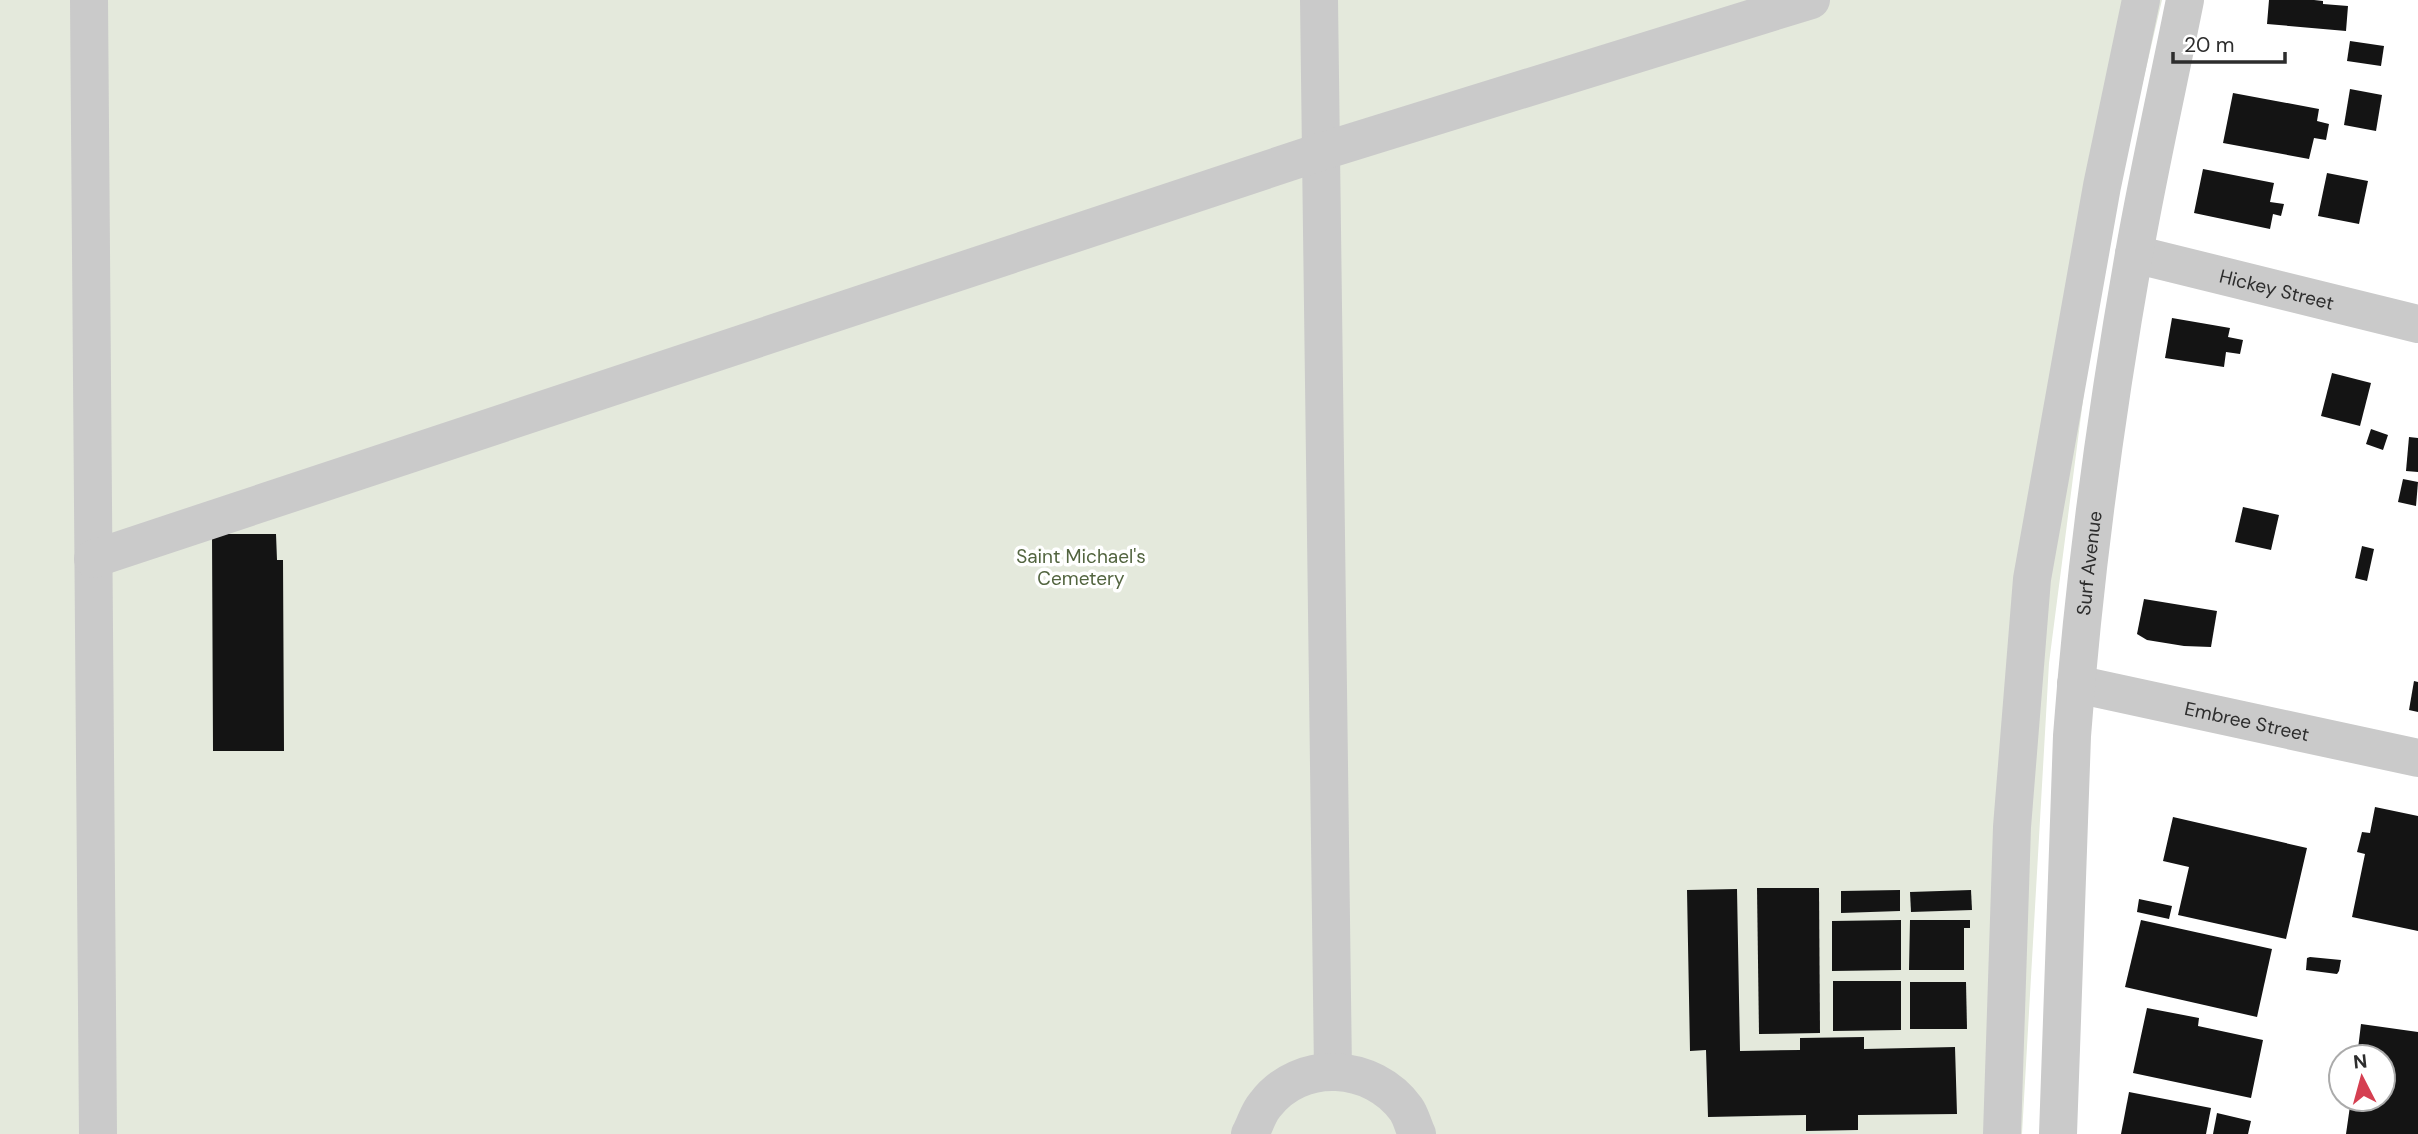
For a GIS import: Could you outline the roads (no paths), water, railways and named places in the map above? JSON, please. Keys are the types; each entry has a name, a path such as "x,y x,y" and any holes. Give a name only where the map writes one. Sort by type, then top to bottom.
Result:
{"street":[{"path":"89,0 98,1134"},
{"path":"1319,0 1333,1072"},
{"path":"93,559 1320,152 1811,0"},
{"path":"2003,1134 2012,827 2032,579 2102,186 2141,0"},
{"name":"Surf Avenue","path":"2058,1134 2076,684 2106,441 2134,254 2185,0"},
{"name":"Hickey Street","path":"2134,254 2418,324"},
{"name":"Embree Street","path":"2076,684 2418,758"},
{"path":"1250,1134 1265,1105 1290,1083 1321,1071 1354,1073 1384,1087 1406,1110 1417,1134"}],"park label":[{"name":"Saint Michael's Cemetery","path":"1081,567"}]}
